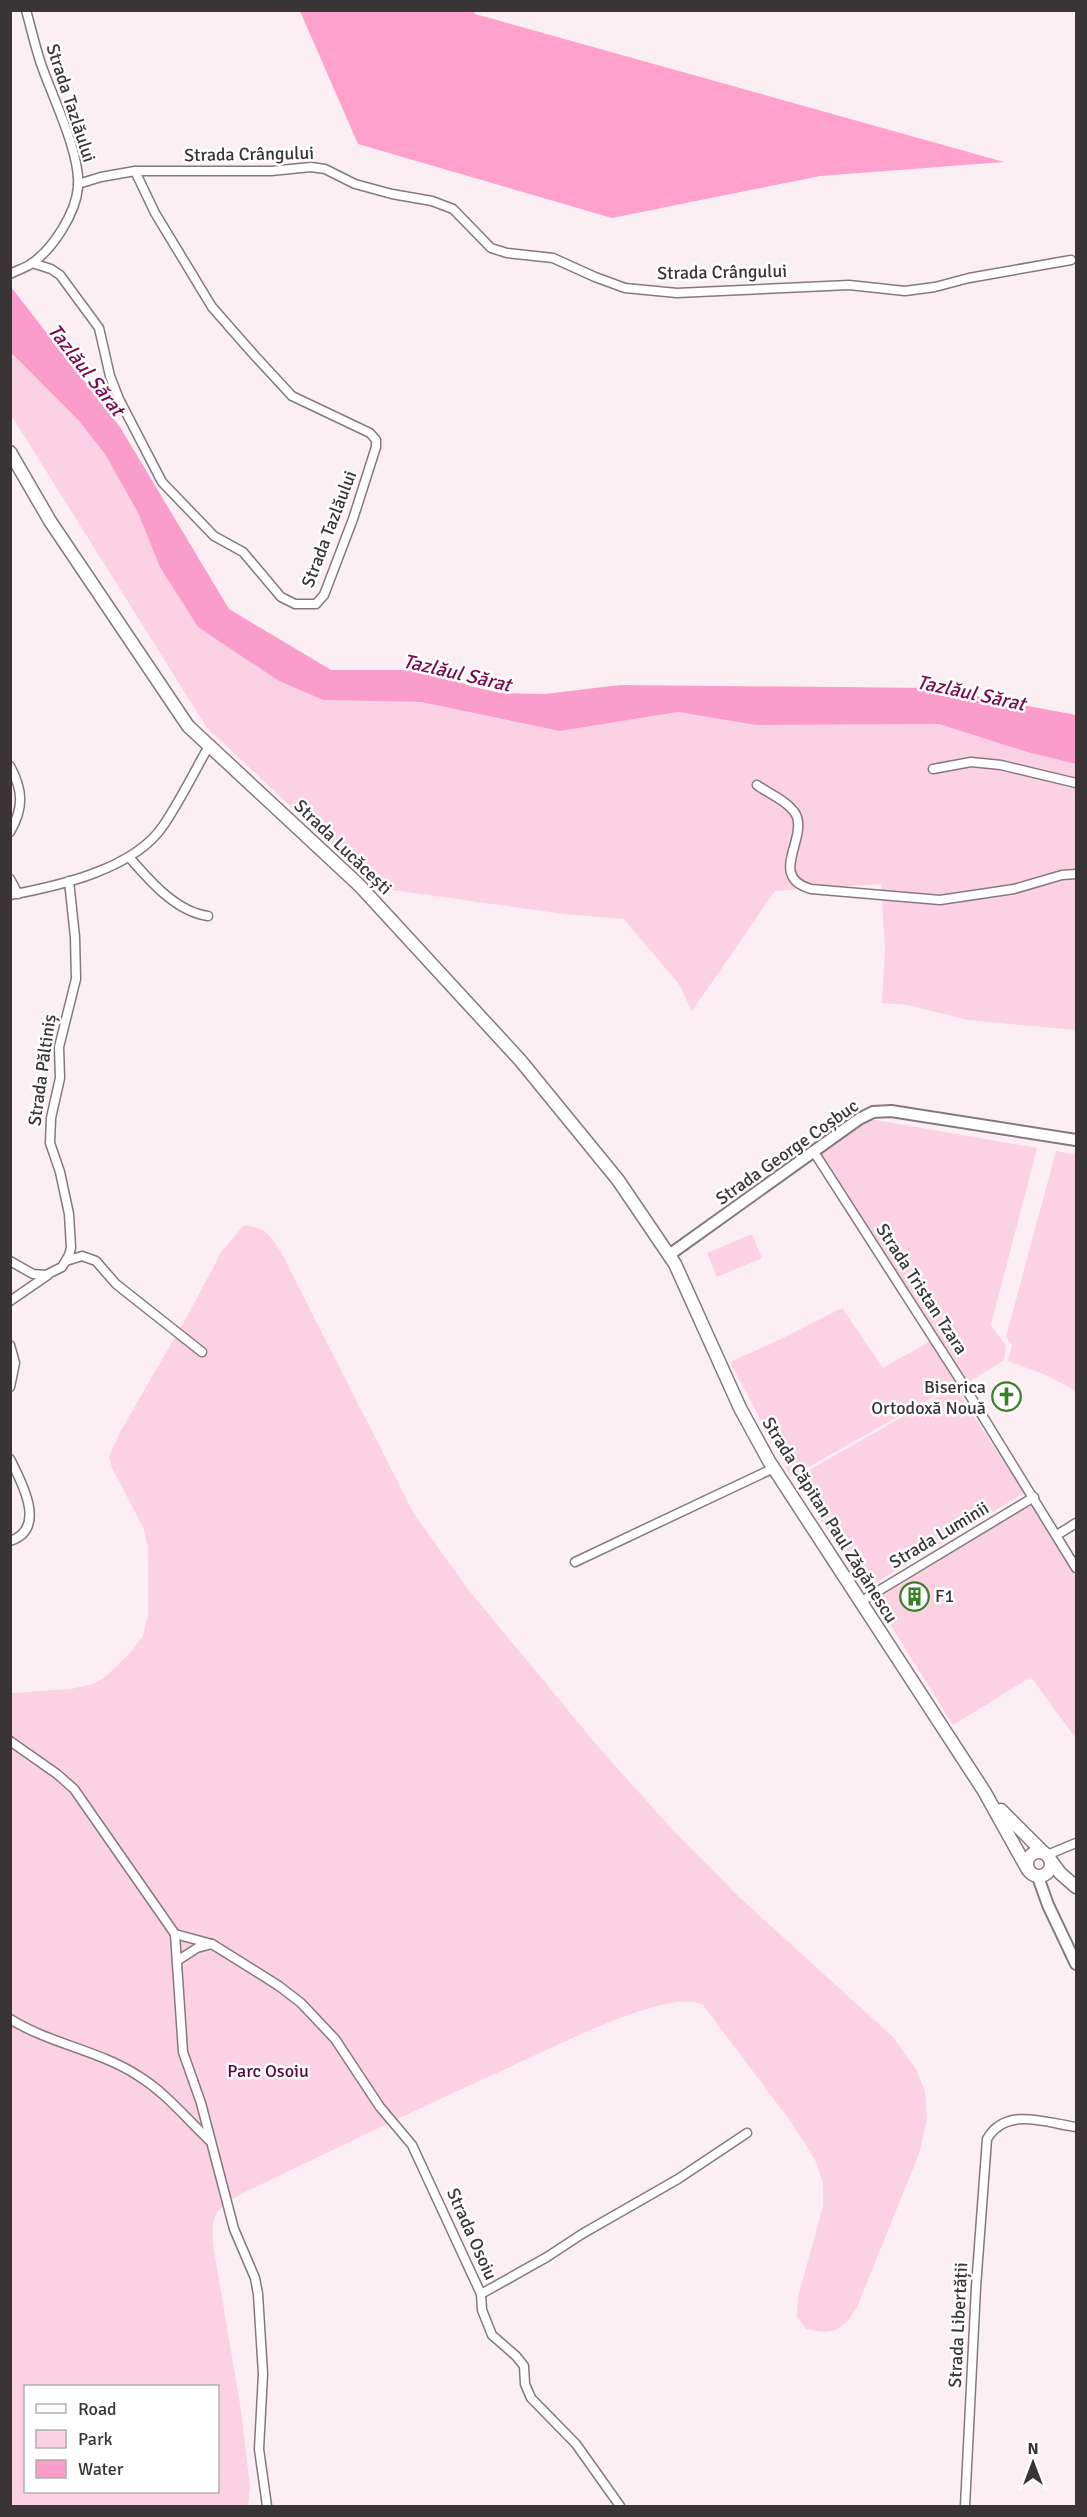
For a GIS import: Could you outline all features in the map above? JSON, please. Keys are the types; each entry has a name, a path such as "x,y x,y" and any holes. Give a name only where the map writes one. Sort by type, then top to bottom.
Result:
{"main road":[{"name":"Strada Lucăcești","path":"10,452 50,521 188,726 359,885 520,1060 618,1180 669,1255"},
{"name":"Strada Căpitan Paul Zăgănescu","path":"669,1255 700,1317 740,1408 774,1468 860,1602 1036,1874 1077,1888"},
{"name":"Strada Căpitan Paul Zăgănescu","path":"984,1791 1047,1856 1060,1873 1077,1888"},
{"path":"1037,1852 1047,1856 1050,1869 1036,1874 1027,1862 1030,1856 1037,1852"}],"street":[{"name":"Strada Tazlăului","path":"10,274 32,263 62,231 76,202 78,184 75,163 63,120 41,64 26,10"},
{"name":"Strada Crângului","path":"78,184 135,171 271,171 311,167 325,169 355,184 432,201 453,209 491,248 507,253 553,258 626,288 677,293 849,285 905,291 1071,260"},
{"name":"Strada Tazlăului","path":"32,263 51,269 60,275 99,328 110,376 116,391 162,482 214,536 243,552 281,597 295,604 316,604 324,595 345,541 371,463 376,440 370,433 292,396 255,356 212,307 155,213 135,171"},
{"path":"10,879 14,895 69,881 129,857 141,849 162,828 209,746"},
{"path":"933,769 971,762 1000,765 1077,783"},
{"path":"10,766 17,778 22,798 19,815 10,832"},
{"path":"757,785 789,807 796,816 796,837 790,863 794,879 799,886 812,890 940,900 1014,889 1062,875 1077,874"},
{"path":"129,857 156,886 184,908 198,915 208,916"},
{"name":"Strada Păltiniș","path":"66,1261 71,1248 69,1214 60,1172 50,1143 51,1118 60,1078 58,1047 76,979 75,937 69,881"},
{"name":"Strada George Coșbuc","path":"669,1255 859,1119 873,1112 882,1111 1077,1140"},
{"name":"Strada Tristan Tzara","path":"814,1152 1077,1568"},
{"path":"10,1301 51,1274 66,1261 82,1256 96,1261 116,1284 202,1352"},
{"path":"10,1261 33,1274 51,1274"},
{"path":"10,1345 15,1363 10,1387"},
{"path":"10,1460 27,1493 29,1509 24,1531 16,1539 10,1541"},
{"path":"575,1562 774,1468"},
{"name":"Strada Luminii","path":"860,1602 1034,1497"},
{"path":"1057,1535 1077,1523"},
{"path":"10,1741 66,1781 87,1806 175,1934 182,2044 201,2103 234,2229 255,2278 258,2294 263,2374 260,2449 267,2506"},
{"path":"1047,1856 1077,1843"},
{"path":"1036,1874 1077,1964"},
{"name":"Strada Osoiu","path":"175,1934 213,1944 301,2003 335,2039 369,2092 412,2145 481,2294 482,2310 492,2335 524,2366 525,2384 531,2398 576,2444 620,2506"},
{"path":"177,1961 197,1948 213,1944"},
{"path":"10,2019 136,2074 164,2095 209,2140"},
{"name":"Strada Libertății","path":"965,2506 986,2146 990,2133 996,2126 1007,2121 1037,2120 1077,2127"},
{"path":"481,2294 547,2258 582,2234 678,2179 747,2133"}],"green space":[{"path":"10,353 79,421 105,454 138,513 160,567 279,681 323,700 421,702 560,731 678,712 756,725 939,724 1027,752 1076,764 1076,1030 968,1020 908,1005 882,1003 885,951 881,884 775,891 692,1011 678,983 624,919 564,914 378,888 207,728 11,415"},
{"path":"870,1119 1037,1148 991,1325 1006,1346 1004,1360 966,1384 818,1157"},
{"path":"1056,1151 1076,1155 1076,1389 1074,1390 1046,1375 1008,1361 1012,1345 1006,1337"},
{"name":"Parc Osoiu","path":"243,1226 262,1229 266,1232 281,1252 413,1512 467,1588 600,1749 670,1827 739,1897 893,2037 916,2069 925,2091 927,2119 919,2154 857,2307 842,2327 824,2332 806,2329 797,2317 798,2297 823,2206 823,2183 815,2160 791,2122 703,2005 688,2002 671,2003 637,2012 568,2040 237,2196 223,2206 214,2221 213,2244 241,2410 250,2487 248,2506 11,2506 11,1693 71,1689 93,1684 105,1677 130,1653 143,1636 148,1614 148,1547 143,1527 112,1468 109,1457 120,1432 222,1251"},
{"path":"752,1234 762,1258 717,1277 707,1253"},
{"path":"842,1308 883,1368 934,1339 961,1381 791,1477 730,1362"},
{"path":"955,1387 1024,1493 864,1590 795,1478"},
{"path":"1031,1504 1076,1577 1076,1739 1031,1677 953,1725 875,1600"}],"shaded area":[{"path":"300,11 474,11 475,14 1004,162 820,176 612,218 358,144"}],"water":[{"path":"11,287 120,427 229,609 331,670 430,670 470,686 500,693 545,694 620,685 933,688 1076,715 1076,764 1027,752 939,724 756,725 678,712 560,731 421,702 323,700 279,681 198,627 160,567 138,513 105,454 79,421 11,353"}],"place":[{"name":"Biserica Ortodoxă Nouă","path":"1007,1397"},
{"name":"F1","path":"914,1596"}],"water label":[{"name":"Tazlăul Sărat","path":"86,370"},
{"name":"Tazlăul Sărat","path":"457,673"},
{"name":"Tazlăul Sărat","path":"971,693"}]}
